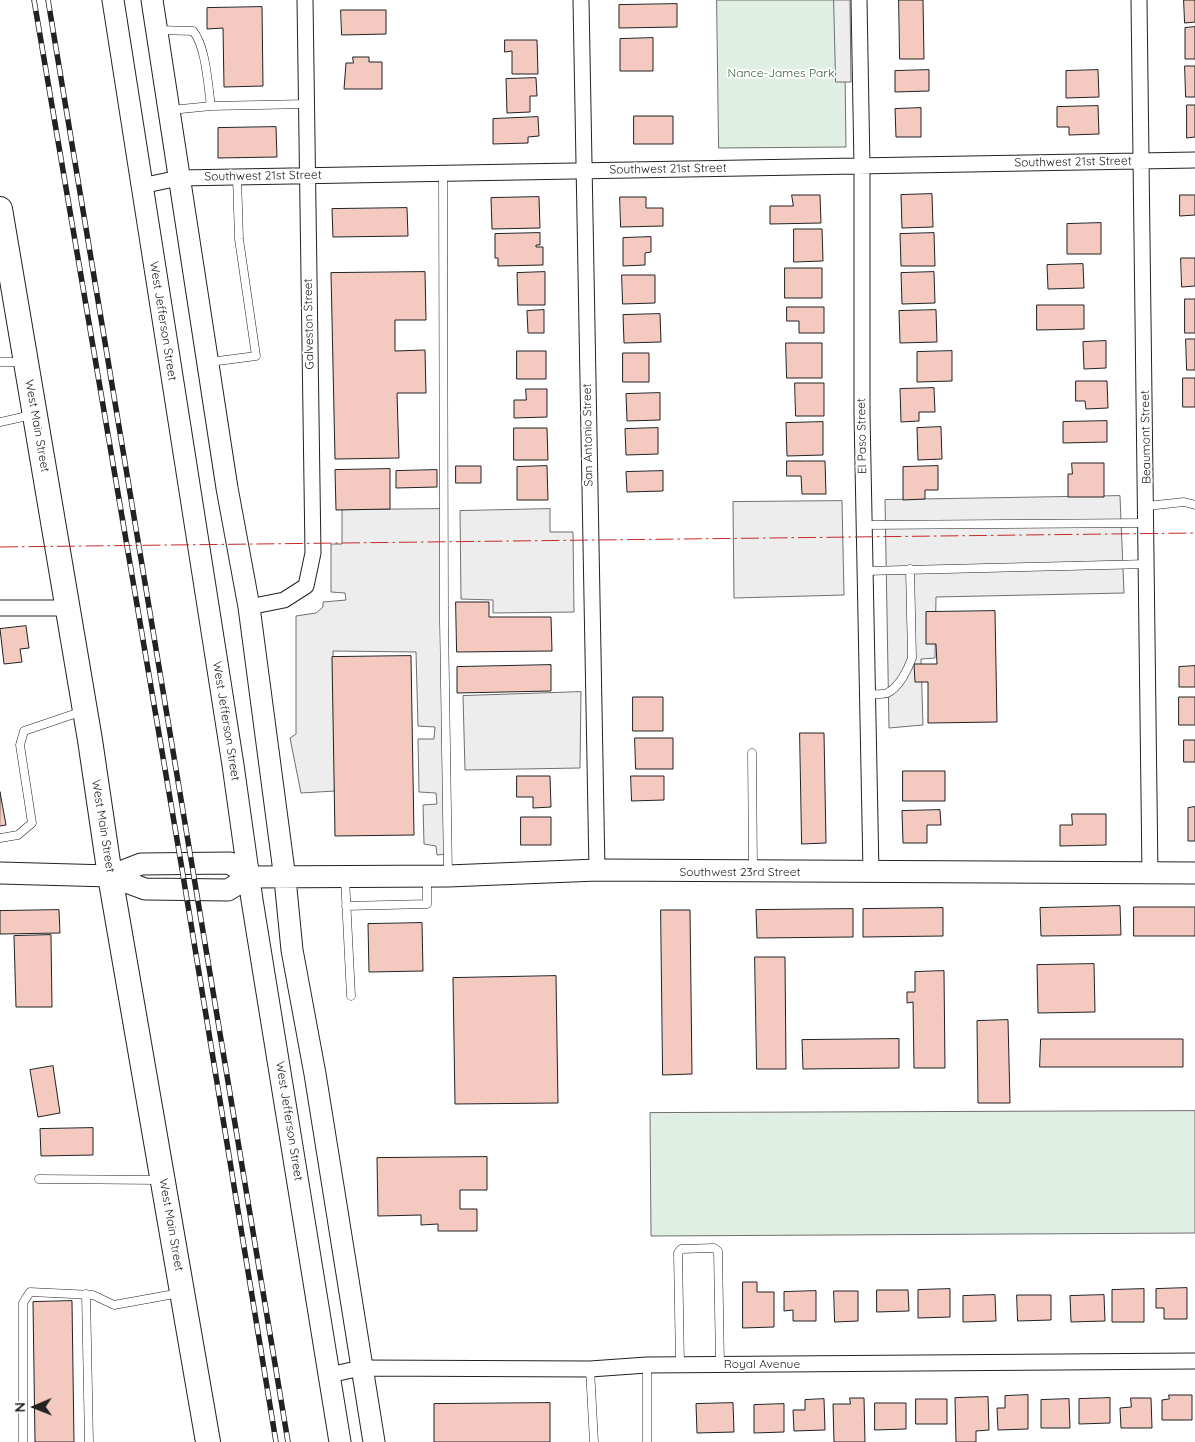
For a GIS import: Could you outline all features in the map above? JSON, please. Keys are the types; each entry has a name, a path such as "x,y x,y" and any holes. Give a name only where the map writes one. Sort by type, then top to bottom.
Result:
{"main road":[{"name":"West Jefferson Street","path":"113,0 249,877 340,1442"},
{"path":"152,0 227,488 250,607 286,879 292,950 324,1131 374,1442"},
{"name":"West Main Street","path":"0,209 110,876 208,1442"},
{"name":"Southwest 23rd Street","path":"249,877 286,879 345,878 597,870 1195,873"},
{"path":"0,873 110,876 145,889 228,890 249,877"},
{"path":"291,1138 324,1131"}],"street":[{"name":"Galveston Street","path":"250,607 284,600 306,586 313,554 306,175 305,0"},
{"name":"San Antonio Street","path":"581,0 597,870"},
{"name":"El Paso Street","path":"859,0 864,525 871,872"},
{"name":"Beaumont Street","path":"1139,0 1148,564 1150,874"},
{"name":"Southwest 21st Street","path":"141,186 179,178 237,176 1195,160"},
{"path":"0,608 67,608"},
{"name":"Royal Avenue","path":"329,1376 361,1368 590,1368 646,1365 1195,1361"}],"lane":[{"path":"156,30 193,30 198,37 208,78 210,106"},
{"path":"169,110 210,106 306,104"},
{"path":"346,906 427,904 438,876 444,621 443,173"},
{"path":"208,362 256,356 239,239 237,176"},
{"path":"0,362 26,362"},
{"path":"0,422 35,414"},
{"path":"1147,506 1184,502 1195,505"},
{"path":"864,525 1147,523"},
{"path":"865,570 1148,564"},
{"path":"867,694 885,694 894,689 912,658 910,570"},
{"path":"0,838 18,835 32,823 20,745 24,730 84,710"},
{"path":"752,753 753,872"},
{"path":"345,878 351,996"},
{"path":"39,1179 164,1180"},
{"path":"680,1365 678,1253 681,1249 714,1248 718,1251 720,1365"},
{"path":"23,1442 23,1303 30,1292 93,1294 114,1305 183,1293"},
{"path":"86,1294 89,1442"},
{"path":"646,1365 647,1442"},
{"path":"590,1368 594,1442"}],"green space":[{"name":"Nance-James Park","path":"717,0 844,0 846,147 719,148"},
{"path":"1195,1111 1195,1233 651,1236 650,1113"}],"shaded area":[{"path":"834,0 850,0 851,82 836,82"},
{"path":"1120,496 1124,593 936,597 935,658 921,659 923,725 889,728 885,500"},
{"path":"842,501 844,595 734,598 733,502"},
{"path":"442,509 447,854 437,855 436,846 424,844 423,805 437,804 436,793 419,792 418,739 434,739 435,727 418,726 416,652 333,651 335,791 301,793 290,738 296,734 296,616 316,613 323,607 323,602 346,600 345,593 331,592 331,544 342,544 342,510"},
{"path":"550,509 550,532 573,532 574,612 493,613 493,600 461,599 460,511"},
{"path":"581,692 580,768 465,770 463,696"}],"building":[{"path":"899,0 923,0 924,59 900,59"},
{"path":"1184,0 1195,0 1195,22 1185,23"},
{"path":"677,4 677,27 619,28 619,5"},
{"path":"262,7 263,86 224,87 223,28 207,29 207,8"},
{"path":"341,10 386,10 386,34 342,35"},
{"path":"1195,27 1195,59 1185,59 1185,28"},
{"path":"653,38 653,71 620,71 620,39"},
{"path":"505,40 537,40 538,74 512,74 512,51 505,52"},
{"path":"353,57 369,57 369,62 382,62 382,89 344,89 346,63 353,63"},
{"path":"1185,66 1195,66 1195,97 1186,97"},
{"path":"929,70 929,91 895,92 895,71"},
{"path":"1098,70 1099,97 1066,98 1066,71"},
{"path":"536,78 537,96 530,96 530,112 507,113 506,79"},
{"path":"1187,105 1195,105 1195,137 1187,138"},
{"path":"1098,106 1099,134 1069,135 1069,127 1057,127 1057,107"},
{"path":"921,108 921,137 896,137 895,109"},
{"path":"634,116 673,116 673,144 634,144"},
{"path":"538,117 539,136 528,137 528,143 493,144 493,119"},
{"path":"276,127 277,157 218,158 218,128"},
{"path":"932,194 933,227 902,228 901,195"},
{"path":"792,195 820,195 821,223 770,224 770,206 793,206"},
{"path":"1180,195 1195,195 1195,215 1180,216"},
{"path":"539,197 540,228 492,229 491,198"},
{"path":"620,197 646,197 646,208 663,208 663,226 621,227"},
{"path":"407,208 408,236 333,237 332,209"},
{"path":"1101,223 1101,254 1067,254 1067,224"},
{"path":"794,229 822,229 823,261 794,262"},
{"path":"540,233 540,245 536,245 536,247 543,247 543,265 498,266 498,258 495,258 495,234"},
{"path":"934,233 935,266 901,266 900,234"},
{"path":"651,237 651,252 645,253 645,265 623,266 623,238"},
{"path":"1181,258 1195,258 1195,286 1182,287"},
{"path":"1083,264 1084,288 1048,289 1047,265"},
{"path":"785,268 822,268 822,298 785,298"},
{"path":"425,272 426,320 395,320 395,351 425,350 426,393 397,393 399,458 335,459 331,273"},
{"path":"545,272 545,305 518,305 517,273"},
{"path":"934,272 935,303 902,304 901,273"},
{"path":"622,275 655,275 655,303 623,304"},
{"path":"1185,299 1195,299 1195,333 1185,333"},
{"path":"1037,305 1084,305 1084,329 1037,330"},
{"path":"787,307 824,307 824,333 799,333 799,321 787,321"},
{"path":"544,310 544,333 528,333 527,311"},
{"path":"936,310 937,342 900,343 899,311"},
{"path":"660,314 661,342 624,343 623,315"},
{"path":"1186,339 1195,339 1195,370 1187,370"},
{"path":"1106,341 1106,368 1084,369 1083,342"},
{"path":"786,343 822,343 822,378 787,378"},
{"path":"517,351 546,351 546,379 517,379"},
{"path":"952,351 952,381 917,382 917,352"},
{"path":"623,353 649,353 649,382 623,382"},
{"path":"1183,378 1195,378 1195,407 1183,407"},
{"path":"1076,381 1107,381 1108,408 1086,409 1085,401 1076,401"},
{"path":"795,383 824,383 824,416 796,416"},
{"path":"934,388 935,412 919,412 919,421 901,422 900,389"},
{"path":"526,389 547,389 547,417 514,418 514,400 526,400"},
{"path":"660,393 660,420 627,421 626,394"},
{"path":"1107,421 1107,442 1063,443 1063,422"},
{"path":"823,422 823,455 787,456 786,423"},
{"path":"941,427 942,459 918,460 917,428"},
{"path":"514,428 547,428 548,460 514,460"},
{"path":"658,428 658,454 626,455 625,429"},
{"path":"787,461 825,461 826,494 802,494 801,476 787,476"},
{"path":"1072,463 1104,463 1104,497 1068,497 1068,474 1072,474"},
{"path":"456,466 481,466 481,483 456,483"},
{"path":"547,466 548,500 517,500 517,467"},
{"path":"938,466 938,490 925,490 925,499 903,500 903,467"},
{"path":"390,469 390,509 336,510 335,470"},
{"path":"437,470 437,487 396,488 396,471"},
{"path":"663,471 663,491 627,492 626,472"},
{"path":"456,602 489,602 489,617 551,617 552,651 457,652"},
{"path":"995,611 997,722 928,723 928,682 915,682 914,664 937,664 936,644 926,644 926,612"},
{"path":"26,626 29,648 20,649 22,662 4,664 0,629"},
{"path":"411,656 414,835 335,836 332,657"},
{"path":"551,665 551,691 457,693 457,667"},
{"path":"1195,666 1195,687 1179,687 1179,667"},
{"path":"633,697 663,697 663,731 633,731"},
{"path":"1179,697 1195,697 1195,725 1179,725"},
{"path":"800,733 824,733 826,843 802,844"},
{"path":"635,738 673,738 673,769 636,769"},
{"path":"1184,740 1195,740 1195,762 1184,762"},
{"path":"903,771 945,771 945,801 903,801"},
{"path":"517,776 550,776 551,807 533,808 533,797 517,797"},
{"path":"631,776 664,776 664,800 632,801"},
{"path":"0,792 6,825 0,826"},
{"path":"1195,807 1195,841 1188,841 1188,808"},
{"path":"940,810 941,825 927,825 927,843 903,843 902,811"},
{"path":"1072,814 1106,814 1106,845 1060,846 1060,825 1072,825"},
{"path":"521,817 551,817 551,845 521,845"},
{"path":"1120,906 1121,935 1041,936 1040,908"},
{"path":"1134,907 1195,907 1195,936 1134,936"},
{"path":"943,908 943,936 863,937 863,909"},
{"path":"853,909 853,937 757,938 756,910"},
{"path":"59,910 60,933 0,934 0,911"},
{"path":"661,910 690,910 692,1074 663,1075"},
{"path":"422,923 423,971 369,972 368,924"},
{"path":"51,935 52,1007 16,1007 14,936"},
{"path":"755,957 785,957 786,1069 757,1069"},
{"path":"1094,964 1095,1012 1038,1013 1037,965"},
{"path":"944,971 945,1068 914,1068 913,1002 907,1003 907,992 915,992 915,972"},
{"path":"556,976 558,1103 455,1104 453,978"},
{"path":"1008,1020 1010,1103 978,1103 977,1021"},
{"path":"899,1039 899,1068 803,1069 802,1040"},
{"path":"1041,1039 1183,1039 1183,1067 1040,1067"},
{"path":"53,1066 60,1113 38,1117 30,1070"},
{"path":"93,1128 93,1155 41,1156 40,1129"},
{"path":"487,1157 487,1190 460,1190 460,1209 477,1209 477,1231 438,1231 438,1224 421,1225 421,1215 378,1216 377,1158"},
{"path":"743,1282 757,1282 757,1292 774,1292 774,1327 743,1328"},
{"path":"1187,1288 1187,1319 1164,1319 1164,1308 1156,1308 1156,1289"},
{"path":"950,1289 950,1317 918,1318 918,1290"},
{"path":"1144,1289 1144,1322 1112,1322 1112,1290"},
{"path":"877,1290 908,1290 909,1311 877,1312"},
{"path":"816,1291 816,1321 793,1321 793,1310 784,1311 784,1292"},
{"path":"834,1291 858,1291 858,1321 835,1322"},
{"path":"995,1295 996,1321 963,1322 963,1296"},
{"path":"1017,1295 1051,1295 1051,1320 1018,1321"},
{"path":"1104,1295 1105,1321 1071,1322 1070,1296"},
{"path":"72,1301 74,1442 35,1442 33,1302"},
{"path":"1028,1395 1028,1429 998,1430 997,1408 1005,1408 1005,1396"},
{"path":"1169,1395 1192,1395 1192,1420 1162,1420 1162,1400 1169,1399"},
{"path":"988,1397 989,1430 976,1431 976,1442 956,1442 955,1398"},
{"path":"850,1398 864,1398 865,1442 834,1442 833,1404 850,1404"},
{"path":"1110,1398 1110,1423 1079,1424 1079,1399"},
{"path":"1131,1398 1151,1398 1152,1428 1121,1428 1120,1408 1131,1407"},
{"path":"824,1399 825,1430 794,1431 793,1410 805,1410 805,1400"},
{"path":"916,1399 947,1399 947,1424 916,1424"},
{"path":"1069,1399 1070,1428 1041,1428 1041,1400"},
{"path":"550,1403 550,1442 434,1442 434,1404"},
{"path":"733,1403 734,1432 697,1433 696,1404"},
{"path":"875,1403 906,1403 906,1429 875,1430"},
{"path":"784,1404 784,1432 754,1433 754,1405"}],"railway":[{"path":"34,0 181,863 276,1442"},
{"path":"48,0 288,1442"}],"power":[{"path":"0,547 1195,533"}]}
